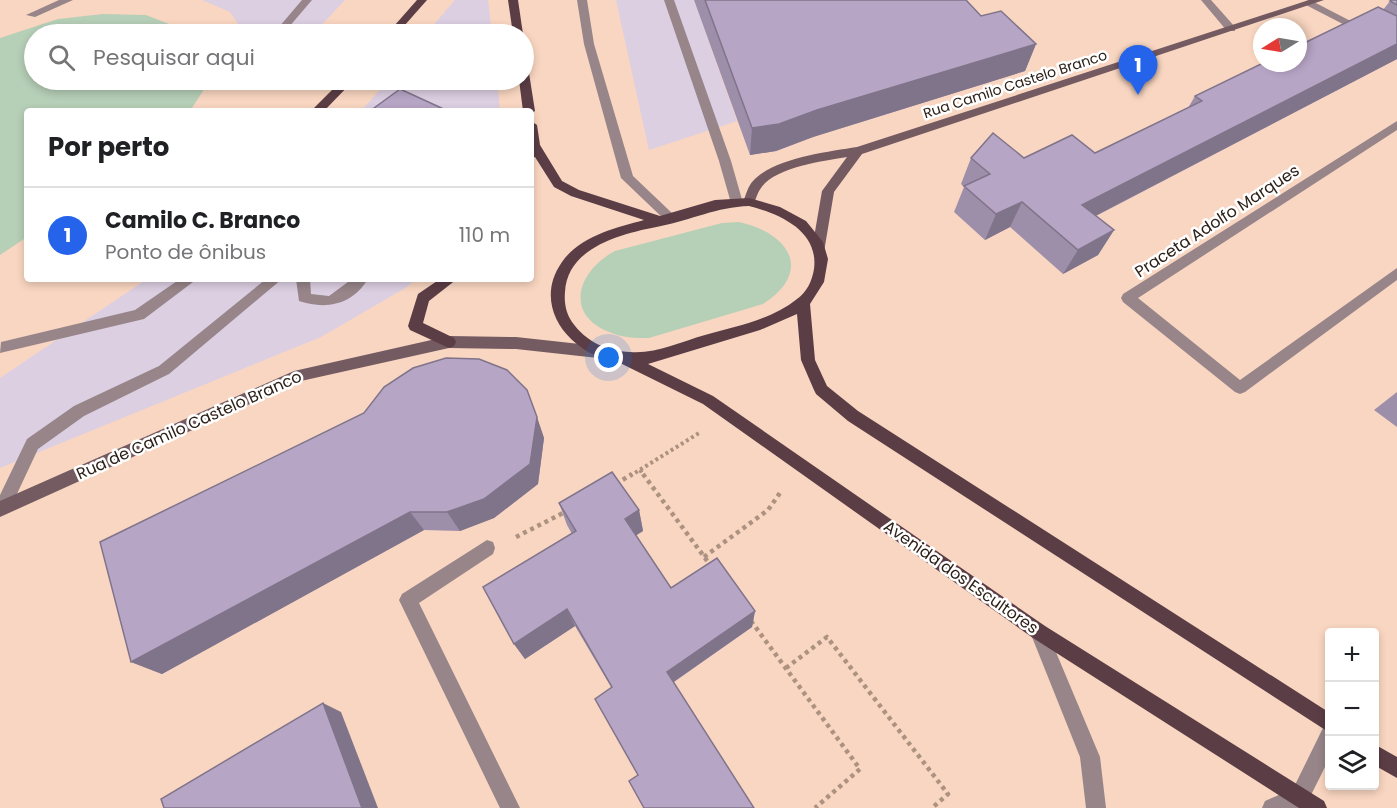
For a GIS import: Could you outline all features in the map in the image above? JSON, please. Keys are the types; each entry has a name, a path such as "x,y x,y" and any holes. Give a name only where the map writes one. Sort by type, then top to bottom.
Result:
{"main road":[{"path":"401,24 422,0"},
{"path":"513,0 517,24"},
{"path":"320,108 338,90"},
{"path":"526,90 529,108"},
{"path":"534,154 558,184 575,194 665,220"},
{"name":"Rua de Camilo Castelo Branco","path":"743,202 772,207 793,217 809,231 819,249 822,268 816,286 803,303 783,316 651,358 623,358 598,352 577,339 562,322 556,302 558,282 568,263 584,248 605,237 725,203 743,202"},
{"path":"446,282 423,298 414,326 449,342"},
{"path":"803,303 808,360 821,390 854,416 1325,721"},
{"name":"Avenida dos Escultores","path":"623,358 708,400 1039,632 1300,802 1317,808"},
{"path":"1379,756 1397,768"}],"street":[{"path":"31,15 68,0"},
{"path":"285,24 300,2 315,0"},
{"path":"582,0 589,44 627,178 665,220"},
{"path":"669,0 725,161 743,202"},
{"path":"1206,0 1231,29"},
{"path":"1314,1 1397,49"},
{"name":"Rua Camilo Castelo Branco","path":"743,202 765,176 818,157 858,151 1314,1"},
{"name":"Praceta Adolfo Marques","path":"1397,125 1128,298 1240,388 1397,273"},
{"path":"819,249 828,191 858,151"},
{"path":"1,348 139,315 186,282"},
{"path":"1,510 32,444 79,411 164,370 271,282"},
{"path":"303,282 304,297 319,303 340,298 358,282"},
{"name":"Rua de Camilo Castelo Branco","path":"1,510 299,375 449,342 516,343 598,352"},
{"path":"487,548 408,600 510,808"},
{"path":"1039,632 1090,757 1096,808"},
{"path":"1272,808 1300,802 1329,736"}],"path":[{"path":"609,488 728,414"},
{"path":"640,470 718,575"},
{"path":"487,548 526,533 568,510"},
{"path":"745,612 860,769 815,808"},
{"path":"786,668 826,637 948,794 932,808"}],"shaded area":[{"path":"202,0 345,0 322,24 238,24 230,12"},
{"path":"455,0 488,0 491,24 435,24"},
{"path":"616,0 694,0 737,121 649,150"},
{"path":"380,90 498,90 500,108 364,108"},
{"path":"143,282 413,282 321,337 0,468 0,378"}],"green space":[{"path":"103,14 146,15 169,24 43,24 58,19"},
{"path":"24,30 24,90 203,90 192,108 24,108 24,239 0,255 0,38"},
{"path":"739,222 771,235 782,244 789,255 791,266 788,279 779,291 763,304 649,338 617,335 597,325 586,316 581,305 584,281 602,260 615,251 722,223"}],"building":[{"path":"705,0 966,0 981,16 1001,11 1036,44 817,110 779,124 752,128"},
{"path":"1378,7 1397,16 1397,44 1082,205 1114,230 1078,250 1022,202 996,214 964,186 990,174 971,158 993,133 1024,158 1072,135 1095,153 1202,101 1195,96 1253,68 1253,72 1307,72 1307,42"},
{"path":"399,90 402,90 441,108 374,108"},
{"path":"446,358 479,359 507,370 527,390 537,417 530,464 484,499 447,512 410,512 131,662 100,542 364,413 384,387 413,368"},
{"path":"612,472 639,510 625,519 671,588 717,558 755,611 667,672 754,808 644,808 629,781 638,775 595,699 612,687 567,609 514,644 483,587 576,531 559,503"},
{"path":"323,703 362,808 164,808 161,799"}],"place":[{"name":"Camilo C. Branco","path":"1138,95"}]}
